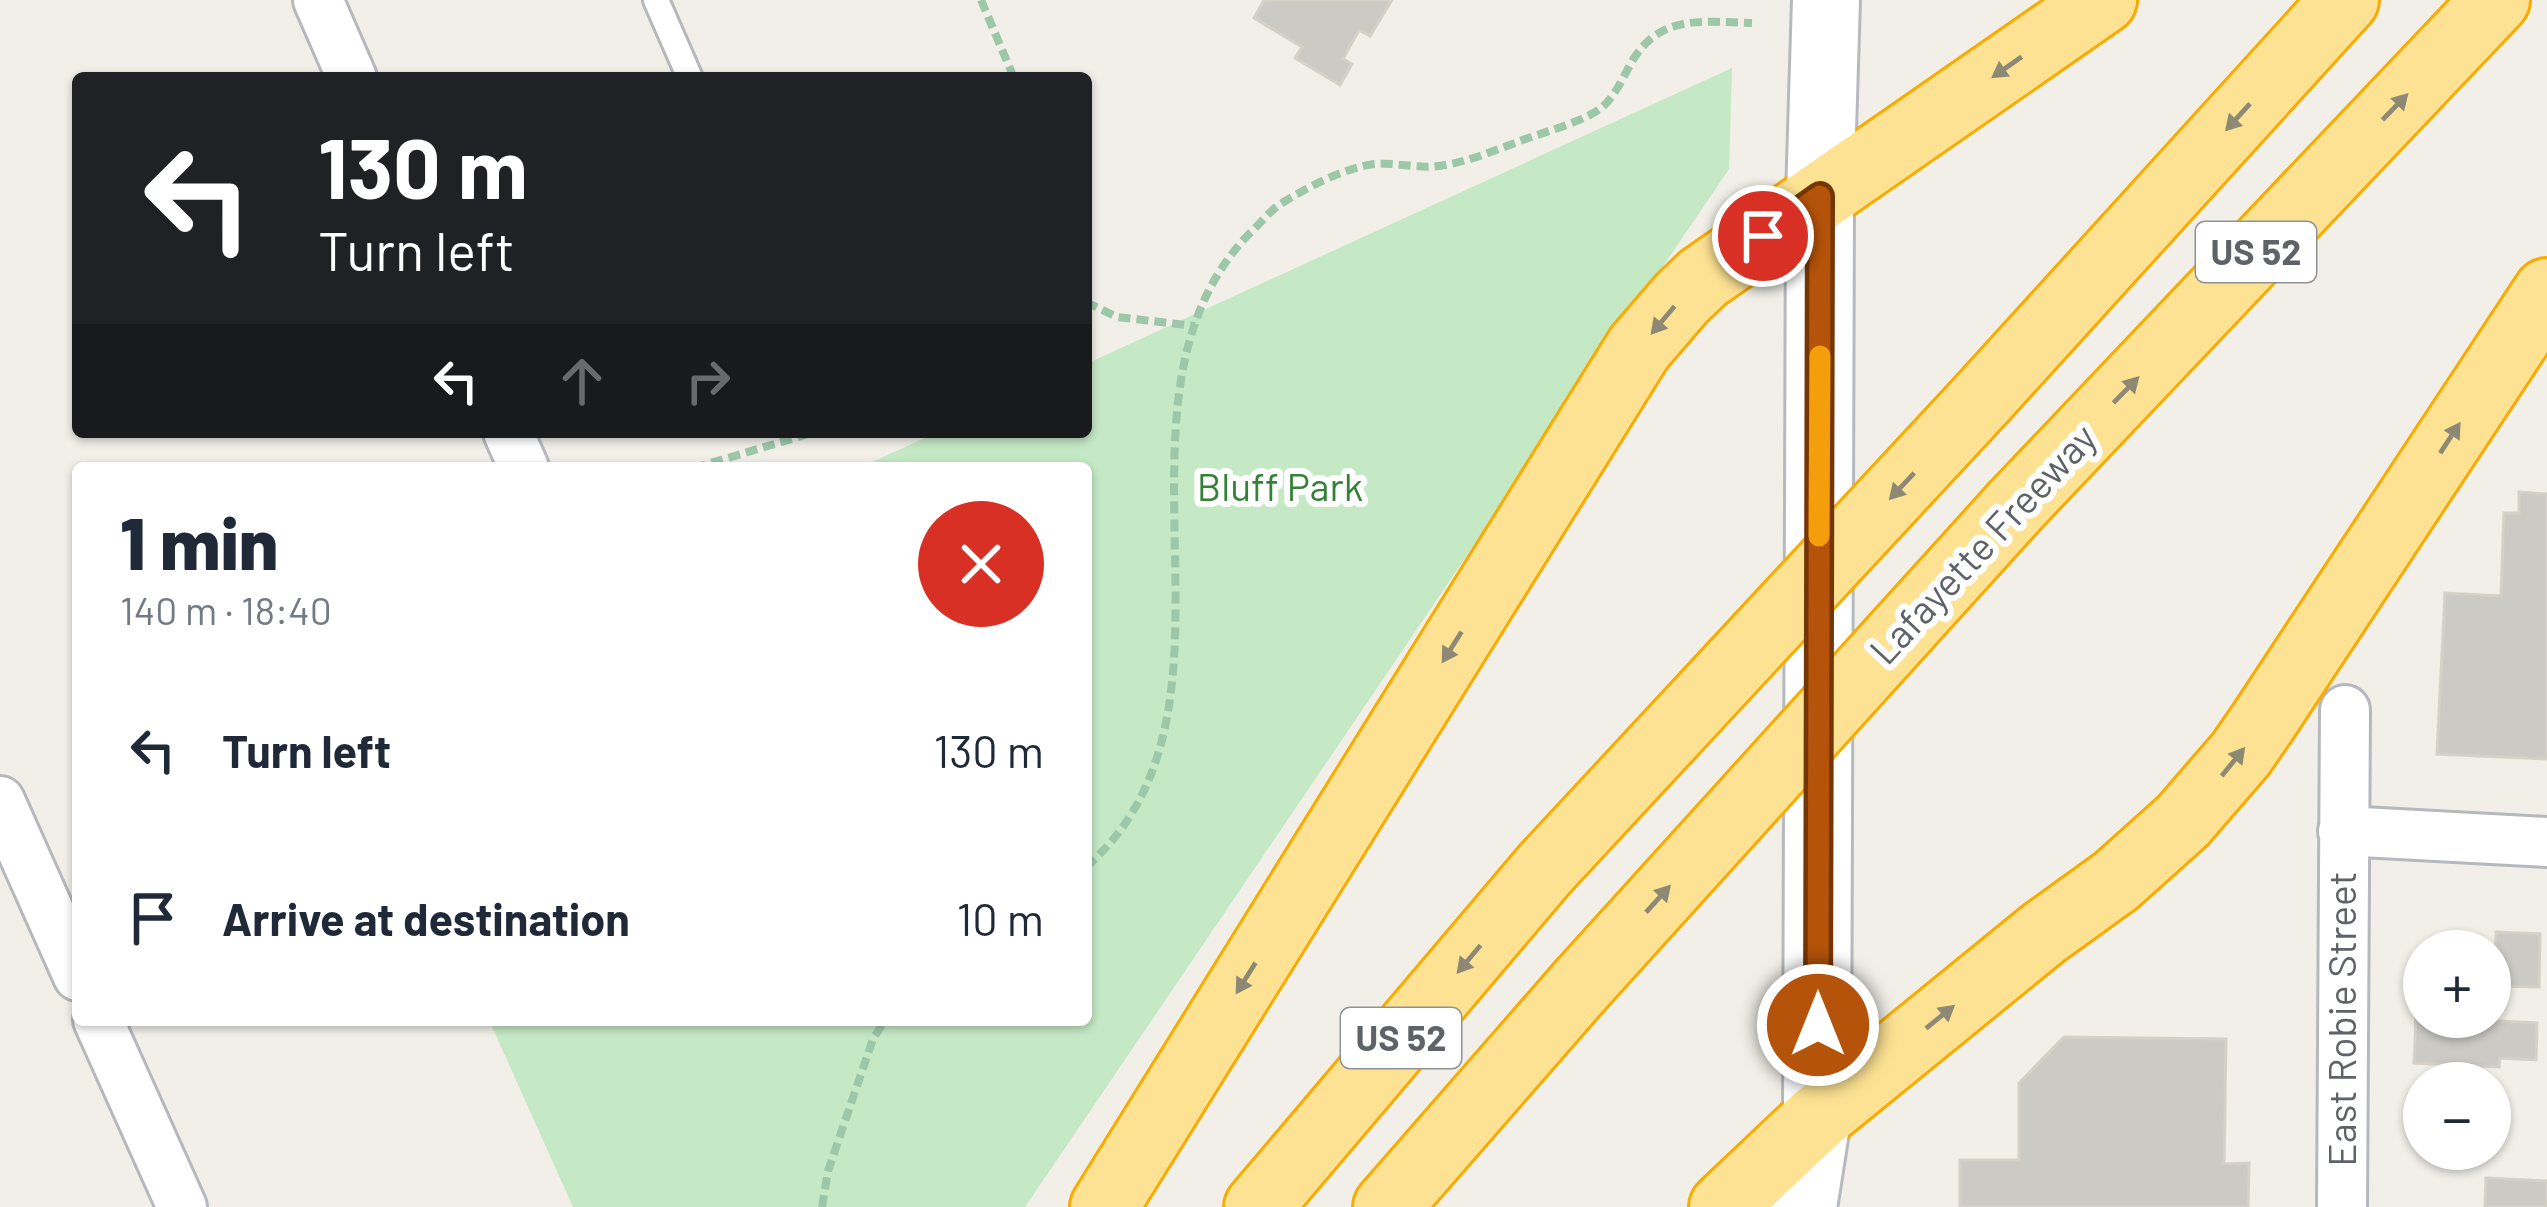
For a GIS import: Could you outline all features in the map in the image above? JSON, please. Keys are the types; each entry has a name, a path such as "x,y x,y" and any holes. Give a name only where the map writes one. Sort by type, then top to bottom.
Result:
{"highway":[{"path":"1104,1207 1639,348 1703,278 2103,0"},
{"name":"US 52","path":"1258,1207 1545,869 2345,0"},
{"name":"Lafayette Freeway","path":"1387,1207 1580,986 2017,505 2496,0"},
{"path":"1723,1207 1816,1118 2044,933 2116,881 2183,821 2241,754 2547,292"}],"main road":[{"path":"1803,1207 1816,1118 1820,196 1826,0"}],"street":[{"path":"318,0 349,72"},
{"name":"East Robie Street","path":"2342,1207 2344,710"},
{"path":"0,802 72,963"},
{"path":"2343,831 2547,842"},
{"path":"101,1026 182,1207"}],"lane":[{"path":"656,0 686,72"}],"path":[{"path":"981,0 1011,72"},
{"path":"1092,862 1107,849 1147,787 1170,707 1175,441 1184,356 1210,287 1234,250 1278,205 1337,176 1372,164 1435,167 1481,156 1600,109 1639,51 1654,34 1673,25 1752,23"},
{"path":"1092,305 1117,317 1195,326"},
{"path":"714,462 795,438"},
{"path":"822,1207 828,1171 881,1026"}],"green space":[{"name":"Bluff Park","path":"1732,68 1729,169 1025,1207 573,1207 492,1026 1092,1026 1092,462 872,462 925,438 1092,438 1092,361"}],"building":[{"path":"1264,0 1392,0 1370,36 1359,30 1343,59 1352,64 1340,85 1295,58 1302,47 1254,18"},
{"path":"2519,492 2547,494 2547,759 2437,754 2445,593 2501,596 2504,513 2519,513"},
{"path":"2511,933 2540,934 2539,987 2511,986"},
{"path":"2511,1022 2537,1023 2536,1060 2414,1062 2415,1038 2511,1038"},
{"path":"2064,1037 2226,1039 2224,1164 2249,1163 2248,1207 1960,1207 1960,1160 2019,1160 2019,1083"},
{"path":"2486,1178 2547,1181 2547,1207 2485,1207"}],"slow traffic":[{"path":"1819,536 1820,356"}],"route":[{"path":"1763,236 1820,196 1818,1025"}]}
